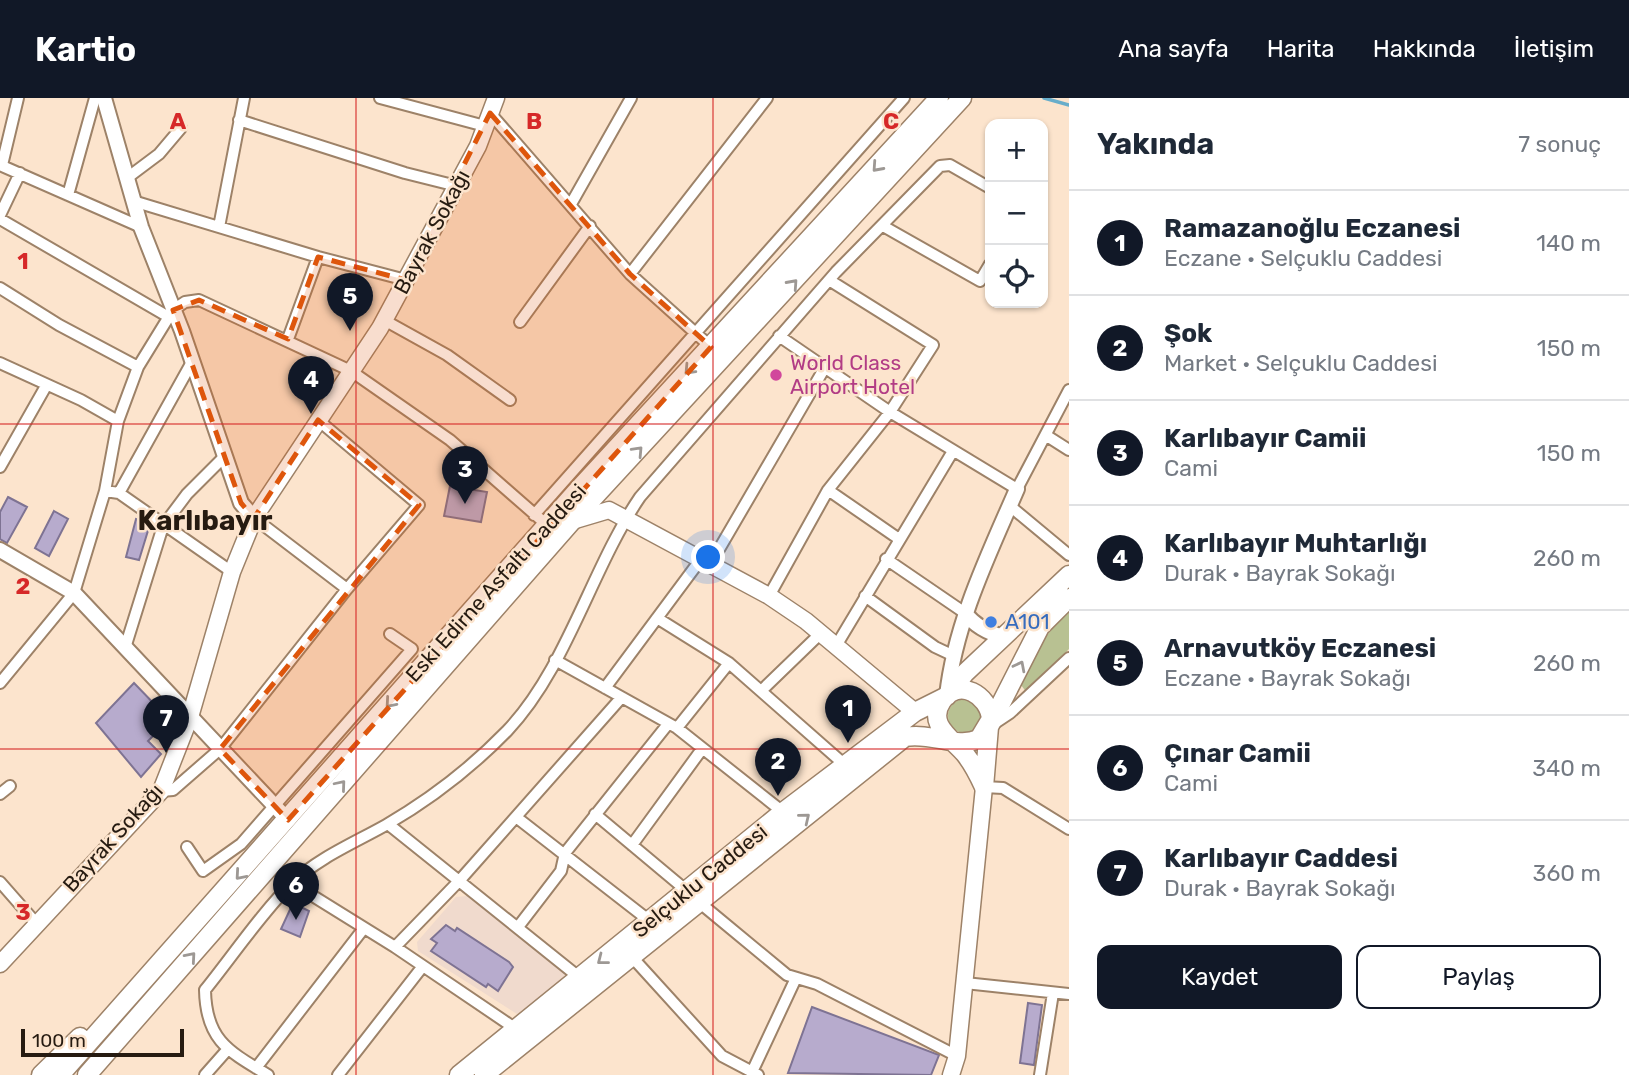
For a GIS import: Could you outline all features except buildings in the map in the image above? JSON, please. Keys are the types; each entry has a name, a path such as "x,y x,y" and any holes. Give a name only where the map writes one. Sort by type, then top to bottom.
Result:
{"main road":[{"name":"Eski Edirne Asfaltı Caddesi","path":"60,1075 288,820 540,520 711,347 939,98"},
{"name":"Eski Edirne Asfaltı Caddesi","path":"87,1075 572,522 961,98"},
{"name":"Bayrak Sokağı","path":"0,964 161,791 190,717 232,572 254,517 384,320 457,186 490,112"},
{"path":"609,510 613,478"},
{"path":"609,510 769,596 821,633 915,712"},
{"path":"572,522 609,510"},
{"name":"Selçuklu Caddesi","path":"952,741 945,736 937,719 938,710 947,696 965,673 1069,575"},
{"path":"951,1075 957,1056 965,983 989,727 1040,627 1069,598"},
{"name":"Selçuklu Caddesi","path":"459,1075 522,1034 632,957 694,897 783,812 915,712 966,690 983,697 990,711 989,727 979,739 970,743 922,734 905,737 694,897 651,922 580,978 522,1034 484,1075"},
{"path":"952,741 973,764 984,787"},
{"path":"41,1075 107,1009 150,974"},
{"path":"101,1075 118,1056 146,1008"}],"street":[{"path":"18,98 1,165 141,227"},
{"path":"68,195 95,98"},
{"path":"104,98 133,201 170,313 192,362 241,503 254,517 347,589"},
{"path":"219,227 244,98"},
{"path":"380,98 490,112 631,274 711,347"},
{"path":"571,204 631,98"},
{"path":"631,274 767,98"},
{"name":"Eski Edirne Asfaltı Caddesi","path":"540,520 695,331 904,98"},
{"path":"239,120 405,173 457,186"},
{"path":"127,178 159,154 181,128"},
{"path":"268,1075 228,1049 213,1034 206,1012 205,990 292,883 335,852 388,824 466,769 508,729 555,660 624,520 656,478 829,281 940,166 950,165 985,185"},
{"path":"20,173 0,217 170,313"},
{"path":"133,201 318,257 406,279"},
{"path":"520,322 590,226"},
{"path":"883,226 980,281 985,272"},
{"path":"288,340 318,257"},
{"path":"769,596 828,490 890,412 933,345 829,281"},
{"path":"0,288 59,325 138,367"},
{"path":"0,683 74,593 105,491 118,421 138,367 170,313 185,302 199,300 351,371 450,440 540,520"},
{"path":"384,320 447,355 510,400"},
{"path":"779,336 890,412 1017,489"},
{"path":"119,493 192,362"},
{"path":"0,363 81,400 118,421"},
{"path":"605,688 657,618 706,561 824,369"},
{"path":"2,459 46,386"},
{"path":"947,696 952,655 965,613 1017,489 1069,390"},
{"path":"161,791 173,790 220,749 347,589 419,505 318,420"},
{"path":"1047,436 1069,450"},
{"path":"836,646 953,451"},
{"path":"125,648 163,526 187,494 225,456"},
{"path":"828,490 899,539"},
{"path":"105,491 119,493 232,572"},
{"path":"1010,506 1069,555"},
{"path":"0,550 74,593 288,820"},
{"path":"886,559 965,613 973,622 992,634 1004,637"},
{"path":"865,596 934,647 952,655"},
{"path":"657,618 729,663 845,765"},
{"path":"761,691 821,633"},
{"name":"Eski Edirne Asfaltı Caddesi","path":"187,847 203,871 241,844 412,649 390,634"},
{"path":"989,727 1010,713 1069,658"},
{"path":"555,660 672,726 783,812"},
{"path":"518,927 561,871 565,853 595,814 729,663"},
{"path":"395,947 460,880 621,698"},
{"path":"632,845 702,749"},
{"path":"0,794 10,786"},
{"path":"984,787 1003,788 1069,830"},
{"path":"595,814 787,975 817,984 957,1056"},
{"path":"516,817 651,922"},
{"path":"388,824 580,978"},
{"path":"0,882 36,923"},
{"path":"292,883 395,947 522,1034"},
{"path":"256,1068 364,928"},
{"path":"632,957 722,1056 755,1074 796,978"},
{"path":"338,1075 423,966"},
{"path":"965,983 1069,994"},
{"path":"1040,1075 1053,993"},
{"path":"205,1075 228,1049"}],"highlighted area":[{"path":"490,113 630,274 711,347 288,820 220,749 419,505 318,420 254,518 241,503 173,310 199,300 288,339 318,257 406,280"}],"shaded area":[{"path":"467,896 564,971 565,979 517,1014 418,951 417,942 456,897"}],"green space":[{"path":"1069,612 1069,649 1027,693 1021,685 1033,655"},
{"path":"965,699 977,704 982,716 977,728 965,733 953,728 948,716 953,704"}],"waterway":[{"path":"1044,98 1069,105"}],"place":[{"name":"Arnavutköy Eczanesi","path":"350,331"},
{"name":"World Class Airport Hotel","path":"776,375"},
{"name":"Karlıbayır Muhtarlığı","path":"311,414"},
{"name":"Karlıbayır Camii","path":"465,504"},
{"name":"A101","path":"991,622"},
{"name":"Ramazanoğlu Eczanesi","path":"848,743"},
{"name":"Karlıbayır Caddesi","path":"166,753"},
{"name":"Şok","path":"778,796"},
{"name":"Çınar Camii","path":"296,920"}],"district":[{"name":"Karlıbayır","path":"205,520"}]}
